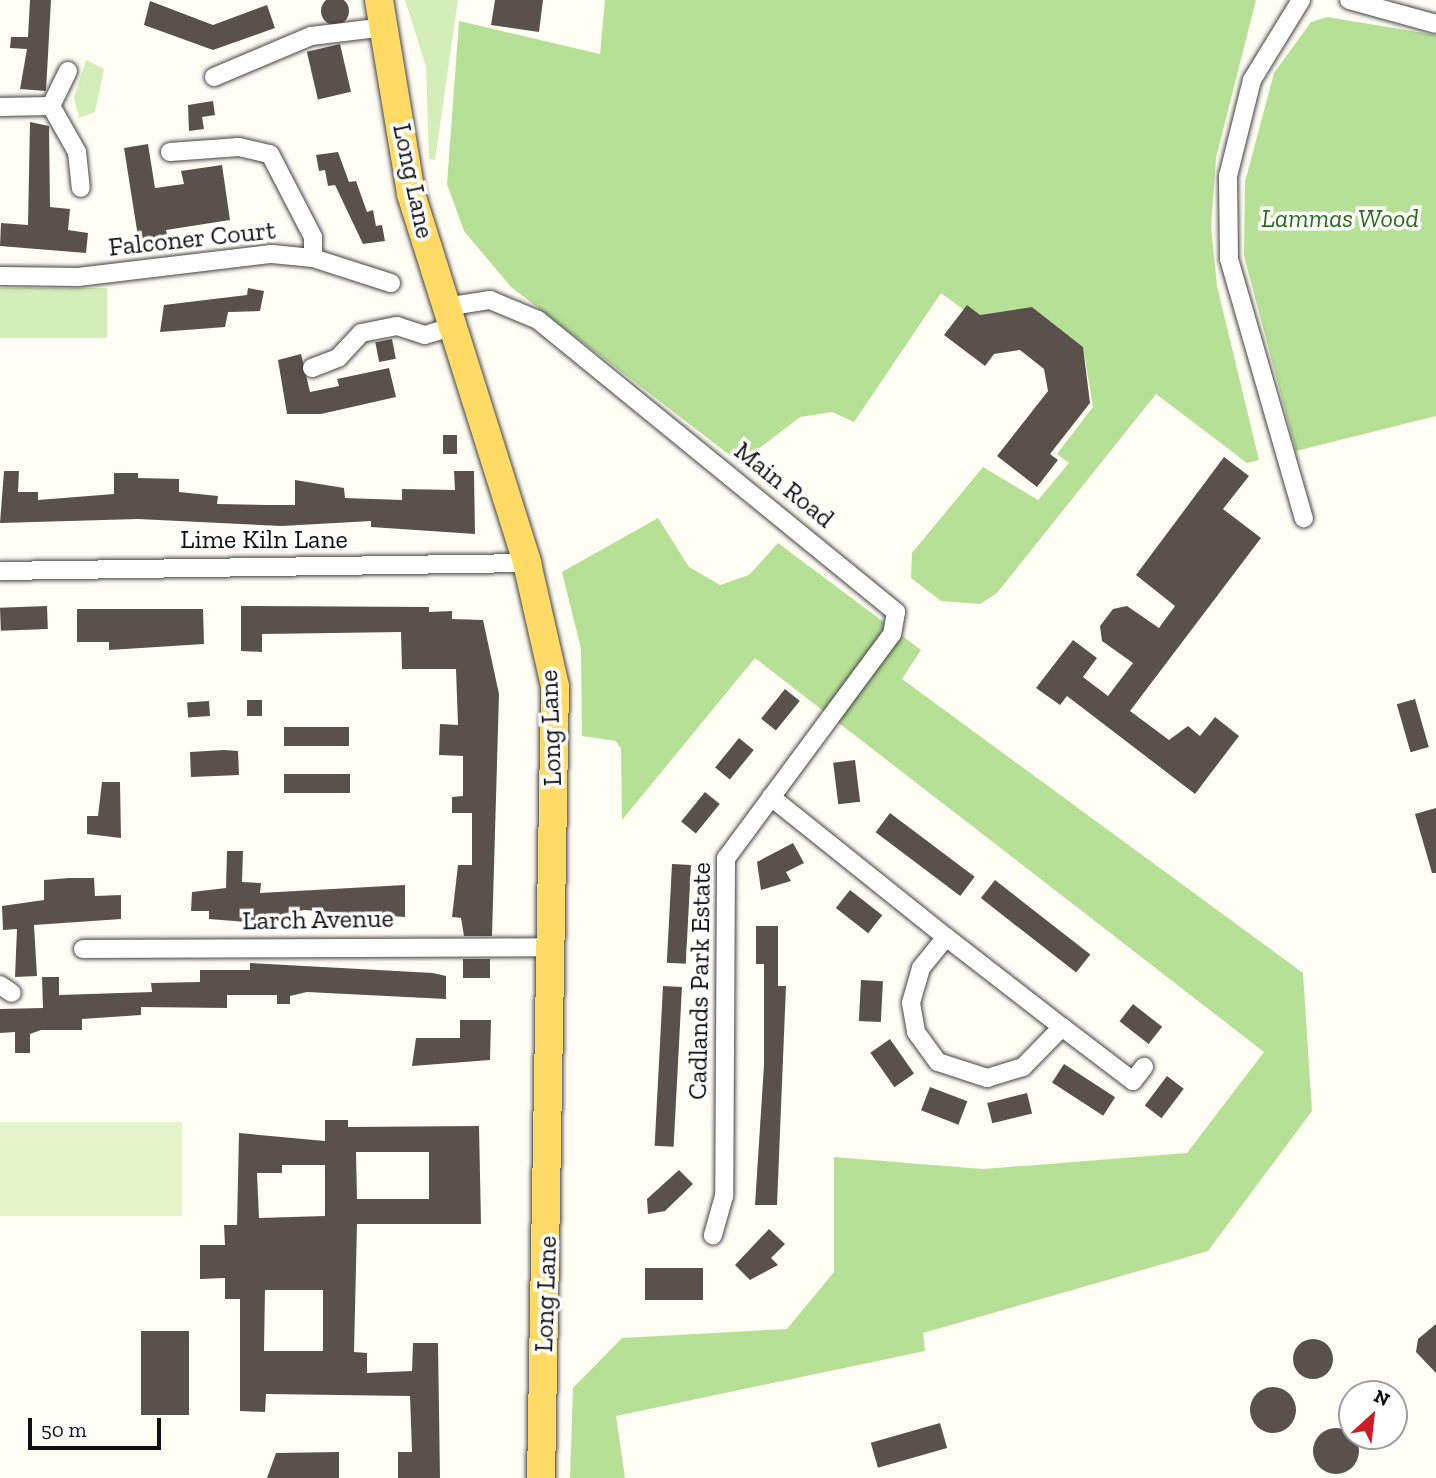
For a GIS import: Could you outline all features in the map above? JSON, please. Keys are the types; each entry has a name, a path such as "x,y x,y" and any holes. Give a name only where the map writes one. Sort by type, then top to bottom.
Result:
{"main road":[{"name":"Long Lane","path":"382,14 411,194 527,563 555,687 553,947 541,1478"}],"street":[{"path":"1301,0 1252,80 1228,176 1229,259 1304,518"},
{"path":"1349,0 1436,24"},
{"path":"214,77 311,36 382,14"},
{"path":"51,106 68,71"},
{"path":"0,107 51,106"},
{"path":"51,106 77,152 81,188"},
{"path":"170,152 239,147 270,154 313,237 313,258"},
{"name":"Falconer Court","path":"0,275 78,277 272,254 313,258 390,283"},
{"name":"Main Road","path":"449,317 491,300 538,320 896,612 892,634 771,797"},
{"path":"312,369 338,358 360,333 397,327 425,335 449,317"},
{"name":"Lime Kiln Lane","path":"0,571 527,563"},
{"path":"771,797 1133,1081"},
{"name":"Cadlands Park Estate","path":"713,1235 724,1196 724,866 771,797"},
{"path":"947,937 921,968 911,1003 916,1031 938,1062 961,1074 999,1077 1032,1060 1062,1027"},
{"name":"Larch Avenue","path":"83,949 553,947"}],"green space":[{"path":"405,0 458,0 435,160 429,159 426,67"},
{"path":"605,0 1256,0 1216,158 1211,227 1217,286 1259,460 1247,463 1156,394 997,593 980,604 941,601 911,578 912,553 983,467 1038,500 1069,463 1057,454 1093,407 1083,347 1032,307 976,319 941,293 854,422 832,412 800,417 740,463 511,287 464,231 447,184 459,21 600,54"},
{"name":"Lammas Wood","path":"1327,17 1436,35 1436,416 1296,451 1244,256 1245,182 1274,73 1311,22"},
{"path":"86,60 104,69 95,112 79,118 74,97"},
{"path":"0,288 107,288 107,338 0,338"},
{"path":"658,518 689,567 720,585 749,575 778,543 921,650 902,679 1303,973 1312,1111 1208,1251 923,1333 925,1351 616,1416 625,1478 570,1478 573,1388 622,1338 787,1329 834,1272 834,1157 983,1169 1187,1153 1264,1052 755,658 622,820 621,749 616,741 582,736 581,649 562,572"},
{"path":"0,1122 182,1122 182,1216 0,1216"}],"building":[{"path":"335,-3 345,1 349,11 345,21 335,25 325,21 321,11 325,1"},
{"path":"30,0 51,0 46,91 20,89 27,49 10,48 11,37 28,37"},
{"path":"495,0 543,0 539,32 491,25"},
{"path":"150,1 213,25 267,5 275,28 213,50 144,25"},
{"path":"340,44 351,92 318,99 307,52"},
{"path":"213,101 215,115 202,117 204,129 189,131 188,105"},
{"path":"30,122 49,126 50,207 70,209 68,230 88,233 86,253 0,246 1,223 28,225"},
{"path":"148,144 155,188 184,184 181,171 222,165 230,220 166,230 168,239 139,243 124,148"},
{"path":"338,152 349,182 356,181 367,212 373,210 376,226 382,225 385,241 363,244 335,185 328,186 325,170 319,171 316,155"},
{"path":"248,288 264,291 260,311 228,312 225,327 160,332 164,305 247,295"},
{"path":"967,305 980,315 1032,307 1083,347 1090,403 1050,454 1058,460 1037,487 997,456 1048,391 1044,369 1020,350 994,354 985,366 944,335"},
{"path":"392,339 396,359 379,362 375,342"},
{"path":"301,354 310,392 339,386 337,379 389,368 396,397 321,414 287,414 278,360"},
{"path":"443,435 457,435 457,454 443,454"},
{"path":"1224,457 1249,476 1223,509 1261,538 1130,711 1169,740 1188,726 1200,736 1215,717 1239,736 1195,794 1067,696 1060,705 1036,688 1073,640 1097,658 1083,677 1108,696 1133,663 1102,641 1100,626 1113,609 1127,606 1159,628 1175,606 1136,575"},
{"path":"4,471 19,471 18,492 38,492 38,500 114,494 114,473 138,473 138,478 179,479 179,492 218,496 217,504 295,505 295,480 344,488 345,498 402,500 402,489 455,490 454,471 474,471 475,534 371,527 371,521 282,526 138,519 0,523"},
{"path":"47,606 48,629 1,631 0,608"},
{"path":"241,606 429,607 429,612 452,611 452,619 483,620 499,694 492,936 464,936 461,918 452,917 458,865 472,865 472,813 452,813 452,797 463,796 463,756 439,755 440,724 458,725 456,669 402,669 401,632 262,634 262,652 241,651"},
{"path":"77,609 203,609 204,644 109,650 109,642 77,642"},
{"path":"785,689 800,701 776,730 761,719"},
{"path":"1415,699 1429,747 1411,752 1397,704"},
{"path":"247,700 262,700 262,716 247,716"},
{"path":"209,701 210,716 188,717 187,703"},
{"path":"284,727 349,727 349,746 284,746"},
{"path":"739,738 754,750 730,779 715,768"},
{"path":"238,751 239,775 191,777 190,752"},
{"path":"855,760 860,802 838,804 833,763"},
{"path":"284,774 350,774 350,793 284,793"},
{"path":"102,782 120,782 121,838 87,834 87,816 98,816"},
{"path":"705,792 720,804 696,833 681,822"},
{"path":"1436,808 1436,873 1432,873 1415,814"},
{"path":"890,813 975,877 960,896 876,832"},
{"path":"793,843 804,863 786,872 791,881 761,890 757,862"},
{"path":"227,851 243,851 242,882 261,883 260,893 405,885 405,917 304,910 270,917 270,924 209,919 209,911 191,911 192,892 226,888"},
{"path":"672,864 691,865 686,964 667,963"},
{"path":"94,878 95,896 121,895 121,919 34,925 37,976 15,977 17,929 3,930 2,906 44,900 44,880"},
{"path":"995,880 1090,954 1076,973 981,898"},
{"path":"850,890 882,915 868,933 836,908"},
{"path":"756,926 778,926 778,986 786,986 777,1205 755,1205 764,1065 764,964 756,964"},
{"path":"463,959 490,959 490,978 463,978"},
{"path":"250,963 433,973 446,976 446,999 307,992 290,996 290,1004 277,1004 277,995 227,995 227,1008 141,1007 141,1015 82,1019 82,1030 41,1030 30,1034 30,1053 15,1053 15,1032 0,1033 0,1009 43,1008 42,977 59,977 59,995 152,992 151,983 200,982 200,970 250,970"},
{"path":"861,980 883,981 881,1022 859,1021"},
{"path":"663,986 682,987 674,1147 655,1146"},
{"path":"1133,1004 1162,1027 1149,1044 1119,1021"},
{"path":"460,1020 491,1020 490,1060 412,1066 416,1038 460,1038"},
{"path":"890,1039 914,1073 894,1087 870,1053"},
{"path":"1064,1064 1115,1097 1103,1116 1052,1082"},
{"path":"1167,1076 1184,1089 1162,1118 1145,1106"},
{"path":"930,1087 967,1101 958,1125 921,1110"},
{"path":"1027,1093 1032,1113 992,1123 987,1103"},
{"path":"325,1120 348,1120 348,1127 479,1126 481,1224 357,1224 354,1352 367,1353 367,1373 412,1371 413,1343 438,1343 440,1478 398,1478 398,1452 412,1452 410,1396 266,1394 265,1412 240,1411 240,1299 225,1299 225,1278 200,1279 200,1245 225,1245 224,1225 237,1225 239,1133 325,1141","holes":["356,1152 429,1152 429,1199 357,1199","282,1165 325,1165 325,1216 259,1218 257,1173 282,1173","265,1290 323,1290 323,1351 264,1351"]},
{"path":"679,1170 693,1184 665,1211 648,1214 647,1199"},
{"path":"769,1229 785,1244 771,1258 778,1265 750,1280 735,1265"},
{"path":"645,1268 703,1268 703,1300 645,1300"},
{"path":"1436,1324 1436,1373 1416,1352 1418,1339"},
{"path":"141,1331 189,1331 189,1415 141,1415"},
{"path":"1313,1339 1327,1345 1333,1359 1327,1373 1313,1379 1299,1373 1293,1359 1299,1345"},
{"path":"1273,1387 1290,1393 1296,1410 1290,1427 1273,1433 1256,1427 1250,1410 1256,1393"},
{"path":"940,1423 947,1448 878,1468 871,1443"},
{"path":"1338,1428 1338,1450 1359,1450 1358,1460 1353,1468 1345,1473 1327,1473 1319,1468 1314,1460 1314,1442 1319,1434 1327,1429"},
{"path":"339,1452 339,1478 267,1478 276,1453"}]}
